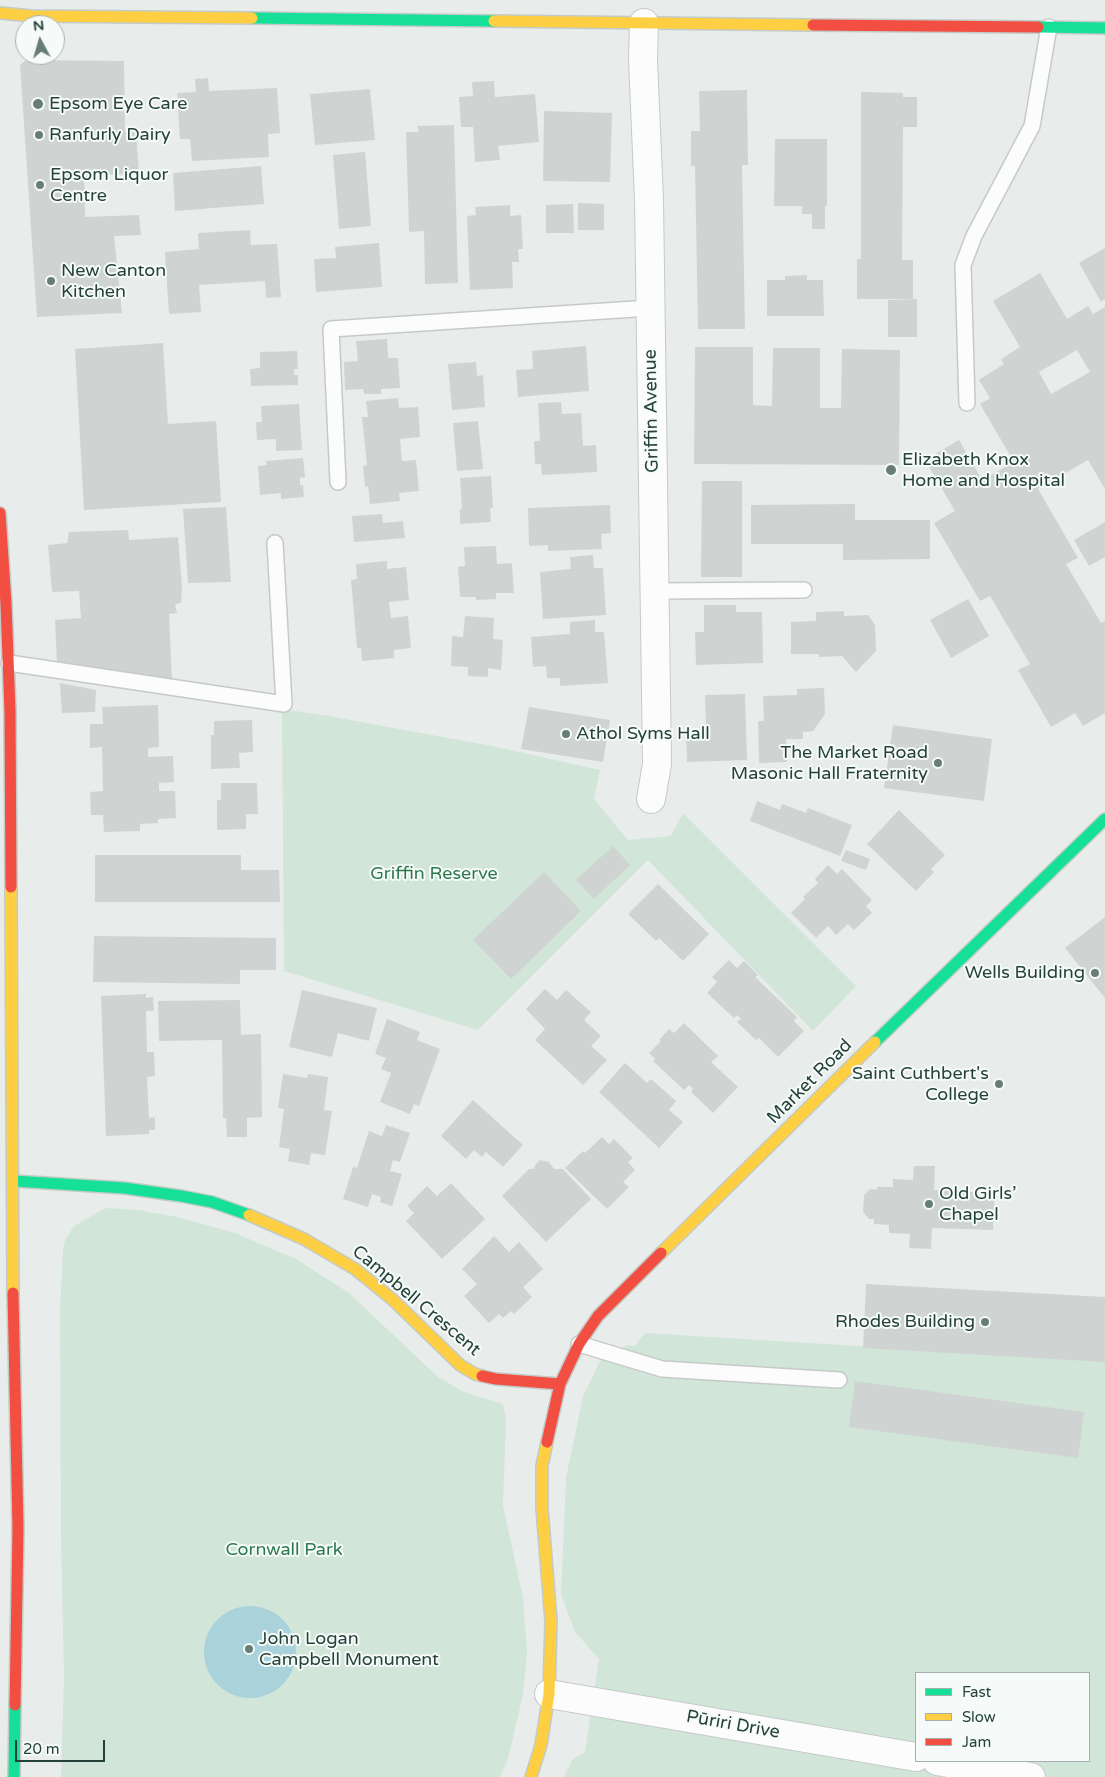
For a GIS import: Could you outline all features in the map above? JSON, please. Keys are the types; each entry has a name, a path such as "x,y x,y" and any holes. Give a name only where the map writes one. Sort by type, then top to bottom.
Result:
{"main road":[{"path":"0,13 32,16 1105,28"},
{"path":"0,513 8,663 5,711 14,1181 7,1292 18,1529 14,1777"},
{"name":"Market Road","path":"560,1384 579,1344 598,1316 622,1291 808,1110 914,1003 1105,819"},
{"name":"Campbell Crescent","path":"14,1181 124,1188 181,1196 212,1202 256,1217 304,1239 355,1269 392,1299 460,1365 475,1374 503,1380 560,1384"},
{"path":"531,1777 541,1745 549,1694 551,1622 542,1508 542,1466 560,1384"}],"street":[{"name":"Griffin Avenue","path":"644,23 643,60 649,200 657,764 650,799"},
{"name":"Pūriri Drive","path":"549,1694 915,1757"},
{"path":"943,1762 1031,1777"}],"lane":[{"path":"967,403 963,265 974,236 1032,126 1049,27"},
{"path":"338,482 331,329 650,308"},
{"path":"8,663 284,704 275,542"},
{"path":"655,591 804,590"},
{"path":"579,1344 662,1369 839,1380"}],"green space":[{"name":"Griffin Reserve","path":"282,709 497,747 600,770 594,799 628,840 671,836 683,813 856,986 813,1031 648,860 478,1030 284,971"},
{"name":"Cornwall Park","path":"106,1208 139,1210 177,1217 235,1233 296,1259 349,1293 438,1377 464,1392 503,1404 506,1420 503,1505 523,1598 527,1651 523,1695 508,1759 500,1777 61,1777 64,1677 61,1540 60,1307 63,1252 65,1240 74,1226"},
{"path":"645,1333 1105,1361 1105,1777 564,1777 572,1760 585,1752 599,1659 575,1632 561,1594 566,1478 583,1396 600,1361 627,1345 635,1346"}],"water":[{"path":"250,1606 267,1610 282,1620 292,1635 296,1652 292,1669 282,1684 267,1694 250,1698 233,1694 218,1684 208,1669 204,1652 208,1635 218,1620 233,1610"}],"building":[{"path":"65,60 124,61 125,132 136,131 139,174 84,175 85,217 139,215 141,235 114,236 122,313 37,317 20,65 65,65"},
{"path":"208,78 209,91 277,88 280,133 268,134 269,157 192,161 190,139 180,139 177,93 196,92 195,79"},
{"path":"494,81 495,97 535,94 539,142 498,146 500,160 475,162 473,127 461,127 459,97 473,96 472,82"},
{"path":"370,89 375,140 315,145 310,94"},
{"path":"747,90 748,165 742,165 745,329 698,329 695,166 691,166 691,131 700,131 699,91"},
{"path":"861,92 903,93 903,97 917,97 917,127 903,127 902,260 913,260 913,299 857,299 857,259 861,259"},
{"path":"544,111 612,113 610,182 543,181"},
{"path":"454,125 458,283 425,284 424,231 409,232 406,132 419,132 417,126"},
{"path":"775,139 827,139 825,229 812,229 812,214 802,214 802,206 774,206"},
{"path":"365,152 371,226 339,229 333,155"},
{"path":"261,166 264,204 175,211 173,173"},
{"path":"578,203 604,204 604,230 578,230"},
{"path":"573,204 574,233 546,233 546,205"},
{"path":"510,205 510,216 521,215 523,249 518,249 519,262 512,262 513,288 470,290 467,216 476,215 475,207"},
{"path":"250,230 251,245 277,244 281,297 266,298 265,281 199,285 201,312 169,314 165,252 199,249 198,233"},
{"path":"379,243 382,287 316,292 314,259 336,258 335,247"},
{"path":"1105,248 1105,299 1101,302 1079,263"},
{"path":"1040,273 1067,319 1088,306 1093,314 1105,307 1105,489 1088,460 1038,489 1078,558 1066,564 1101,623 1105,621 1105,713 1083,726 1075,713 1051,727 1018,670 1030,664 990,596 980,601 934,523 955,511 925,460 959,440 982,480 1014,462 980,404 990,398 979,380 1004,364 1001,359 1020,347 993,301","holes":["1077,350 1090,372 1051,394 1039,372"]},
{"path":"807,275 807,280 823,280 824,316 767,316 767,280 785,280 785,276"},
{"path":"917,299 917,337 888,337 888,300"},
{"path":"387,339 388,358 398,358 400,388 381,389 381,394 364,394 363,389 345,390 344,362 358,361 356,341"},
{"path":"163,343 168,424 216,421 221,502 84,510 75,349"},
{"path":"586,346 589,391 518,397 516,370 533,369 532,351"},
{"path":"695,347 753,347 753,405 772,406 773,348 820,348 820,408 841,408 842,349 900,350 899,465 694,464"},
{"path":"297,351 298,369 294,369 294,375 298,375 298,385 251,386 250,369 260,368 260,352"},
{"path":"476,362 477,376 483,375 485,407 452,410 448,364"},
{"path":"398,398 399,408 418,407 420,437 400,439 402,461 416,460 419,491 399,493 400,501 370,504 368,486 365,487 363,466 367,465 362,417 368,417 366,401"},
{"path":"561,402 562,414 581,413 583,446 596,445 597,472 542,475 541,464 535,464 534,441 540,441 538,403"},
{"path":"299,404 302,450 276,451 276,439 257,440 256,422 262,422 261,406"},
{"path":"478,421 483,469 457,471 453,423"},
{"path":"303,458 305,477 300,478 300,485 303,485 304,497 281,499 281,493 260,495 258,466 267,465 266,461"},
{"path":"491,476 493,508 490,508 491,522 460,524 460,509 462,509 460,478"},
{"path":"702,481 742,481 742,577 701,577"},
{"path":"855,504 855,520 930,520 930,559 843,560 843,544 751,544 751,505"},
{"path":"610,505 611,533 601,534 602,549 548,551 548,545 529,546 528,508"},
{"path":"226,507 231,582 188,583 183,509"},
{"path":"382,514 383,523 403,521 405,538 354,542 352,516"},
{"path":"1105,522 1105,557 1089,566 1074,540"},
{"path":"128,530 129,540 178,537 182,587 181,603 175,604 177,613 169,614 172,682 57,663 55,620 81,618 79,591 52,592 48,545 67,543 69,532"},
{"path":"496,546 497,564 512,563 514,593 496,593 496,599 476,600 476,597 460,597 458,567 465,566 464,547"},
{"path":"593,555 594,568 603,568 606,615 543,619 540,572 571,569 570,557"},
{"path":"387,561 387,569 406,567 409,600 389,602 391,618 408,616 411,648 394,650 394,658 362,661 361,648 357,648 351,580 357,579 356,564"},
{"path":"968,599 989,636 951,658 930,620"},
{"path":"704,605 736,605 736,612 762,612 763,663 696,665 695,632 704,632"},
{"path":"844,611 844,616 868,615 875,625 876,651 856,672 842,656 819,657 819,654 791,654 791,622 816,621 816,612"},
{"path":"465,616 494,618 493,639 503,640 501,670 488,668 488,677 468,676 468,667 451,666 452,636 463,637"},
{"path":"595,620 595,632 604,632 608,683 560,686 560,678 547,678 546,666 533,667 531,637 570,634 570,622"},
{"path":"60,683 96,690 95,712 62,713"},
{"path":"824,688 825,714 813,731 803,732 803,739 786,739 787,762 759,763 758,721 764,721 763,696 797,695 797,689"},
{"path":"745,694 747,760 687,762 686,730 706,729 705,695"},
{"path":"158,705 159,747 148,748 148,757 173,756 174,782 159,783 159,791 175,791 176,818 158,819 158,823 140,824 140,831 104,832 103,815 91,815 90,792 103,791 102,747 90,748 90,724 103,724 102,707"},
{"name":"Athol Syms Hall","path":"529,707 610,720 603,762 521,749"},
{"path":"252,720 253,752 239,753 240,768 211,769 211,735 214,735 214,721"},
{"name":"The Market Road Masonic Hall Fraternity","path":"893,725 992,739 984,801 884,788"},
{"path":"221,783 257,783 258,814 246,814 246,829 217,830 217,800 221,800"},
{"path":"757,801 780,810 782,804 806,813 808,808 852,825 840,856 750,821"},
{"path":"899,810 945,855 931,869 934,872 916,891 867,844"},
{"path":"613,846 630,865 594,899 576,880"},
{"path":"846,850 870,859 866,870 841,861"},
{"path":"95,855 241,855 241,870 279,870 280,902 95,902"},
{"path":"828,865 837,874 842,869 872,900 866,906 872,913 854,930 848,924 836,935 828,926 816,938 791,913 805,899 803,897 818,883 815,879"},
{"path":"544,872 581,911 511,979 473,940"},
{"path":"658,884 709,934 683,961 659,938 656,941 628,914"},
{"name":"Wells Building","path":"1105,917 1105,998 1065,948"},
{"path":"94,936 276,938 276,970 240,970 240,984 93,982"},
{"path":"729,960 737,968 744,961 758,975 755,977 797,1017 794,1021 804,1031 778,1057 759,1038 756,1040 737,1022 741,1019 737,1015 734,1018 707,993 717,982 712,977"},
{"path":"545,989 557,1000 566,990 591,1012 584,1020 601,1036 591,1046 607,1060 583,1085 535,1040 545,1029 526,1009"},
{"path":"302,990 377,1008 369,1041 338,1033 332,1057 289,1047"},
{"path":"146,994 146,998 153,997 154,1011 146,1011 147,1052 154,1052 155,1076 147,1077 149,1118 155,1117 155,1130 149,1130 149,1134 106,1136 101,996"},
{"path":"240,1000 241,1035 261,1034 262,1117 247,1118 247,1137 227,1137 226,1118 223,1118 222,1040 159,1041 158,1001"},
{"path":"387,1019 420,1032 417,1040 440,1049 419,1106 414,1104 410,1114 380,1102 391,1073 381,1069 386,1058 375,1054"},
{"path":"684,1023 718,1056 711,1062 738,1087 713,1113 691,1092 693,1089 689,1085 684,1090 653,1061 655,1059 649,1053 661,1041 659,1040 669,1029 674,1033"},
{"path":"625,1063 647,1083 651,1079 676,1101 669,1110 683,1122 659,1148 599,1092"},
{"path":"283,1074 307,1078 308,1074 328,1077 324,1110 332,1111 325,1155 311,1153 309,1165 288,1161 290,1149 279,1147 284,1109 278,1108"},
{"path":"473,1100 523,1145 503,1167 486,1152 482,1157 474,1150 466,1159 441,1136"},
{"path":"386,1125 410,1133 400,1162 393,1160 390,1171 402,1174 392,1206 380,1202 381,1197 372,1194 368,1207 343,1199 353,1167 357,1168 369,1131 382,1136"},
{"path":"602,1137 609,1144 614,1139 633,1158 628,1162 635,1170 623,1182 629,1187 607,1209 565,1168"},
{"path":"540,1160 549,1162 554,1169 563,1169 591,1199 546,1242 502,1196 529,1169 534,1169"},
{"name":"Old Girls’ Chapel","path":"914,1166 935,1166 934,1190 995,1193 993,1230 932,1228 931,1249 909,1248 910,1234 889,1233 889,1225 874,1224 874,1219 869,1219 863,1212 864,1195 870,1189 877,1190 877,1187 893,1187 893,1179 913,1180"},
{"path":"451,1183 485,1219 442,1259 406,1221 414,1213 407,1206 427,1186 437,1196"},
{"path":"494,1236 509,1252 519,1242 543,1269 523,1287 532,1297 514,1314 511,1311 503,1318 499,1314 489,1323 464,1296 477,1284 462,1269"},
{"name":"Rhodes Building","path":"866,1284 1105,1297 1105,1362 863,1348"},
{"path":"855,1381 1084,1412 1078,1458 849,1427"}],"traffic: fast":[{"path":"252,18 494,21"},
{"path":"1038,27 1105,28"},
{"path":"875,1042 1105,819"},
{"path":"14,1181 124,1188 181,1196 212,1202 249,1215"},
{"path":"14,1777 15,1705"}],"traffic: slow":[{"path":"0,13 32,16 252,18"},
{"path":"494,21 813,25"},
{"path":"11,887 13,1293"},
{"path":"661,1253 875,1042"},
{"path":"249,1215 304,1239 355,1269 392,1299 460,1365 482,1376"},
{"path":"531,1777 541,1745 549,1694 551,1621 542,1508 542,1466 547,1442"}],"traffic: jam":[{"path":"813,25 1038,27"},
{"path":"0,513 10,711 11,887"},
{"path":"547,1442 560,1384 579,1344 598,1316 661,1253"},
{"path":"13,1293 18,1529 15,1705"},
{"path":"482,1376 496,1379 560,1384"}],"place":[{"name":"Epsom Eye Care","path":"38,104"},
{"name":"Ranfurly Dairy","path":"39,135"},
{"name":"Epsom Liquor Centre","path":"40,185"},
{"name":"New Canton Kitchen","path":"51,281"},
{"name":"Elizabeth Knox Home and Hospital","path":"891,470"},
{"name":"Athol Syms Hall","path":"566,734"},
{"name":"The Market Road Masonic Hall Fraternity","path":"938,763"},
{"name":"Wells Building","path":"1095,973"},
{"name":"Saint Cuthbert's College","path":"999,1084"},
{"name":"Old Girls’ Chapel","path":"929,1204"},
{"name":"Rhodes Building","path":"985,1322"},
{"name":"John Logan Campbell Monument","path":"249,1649"}]}
